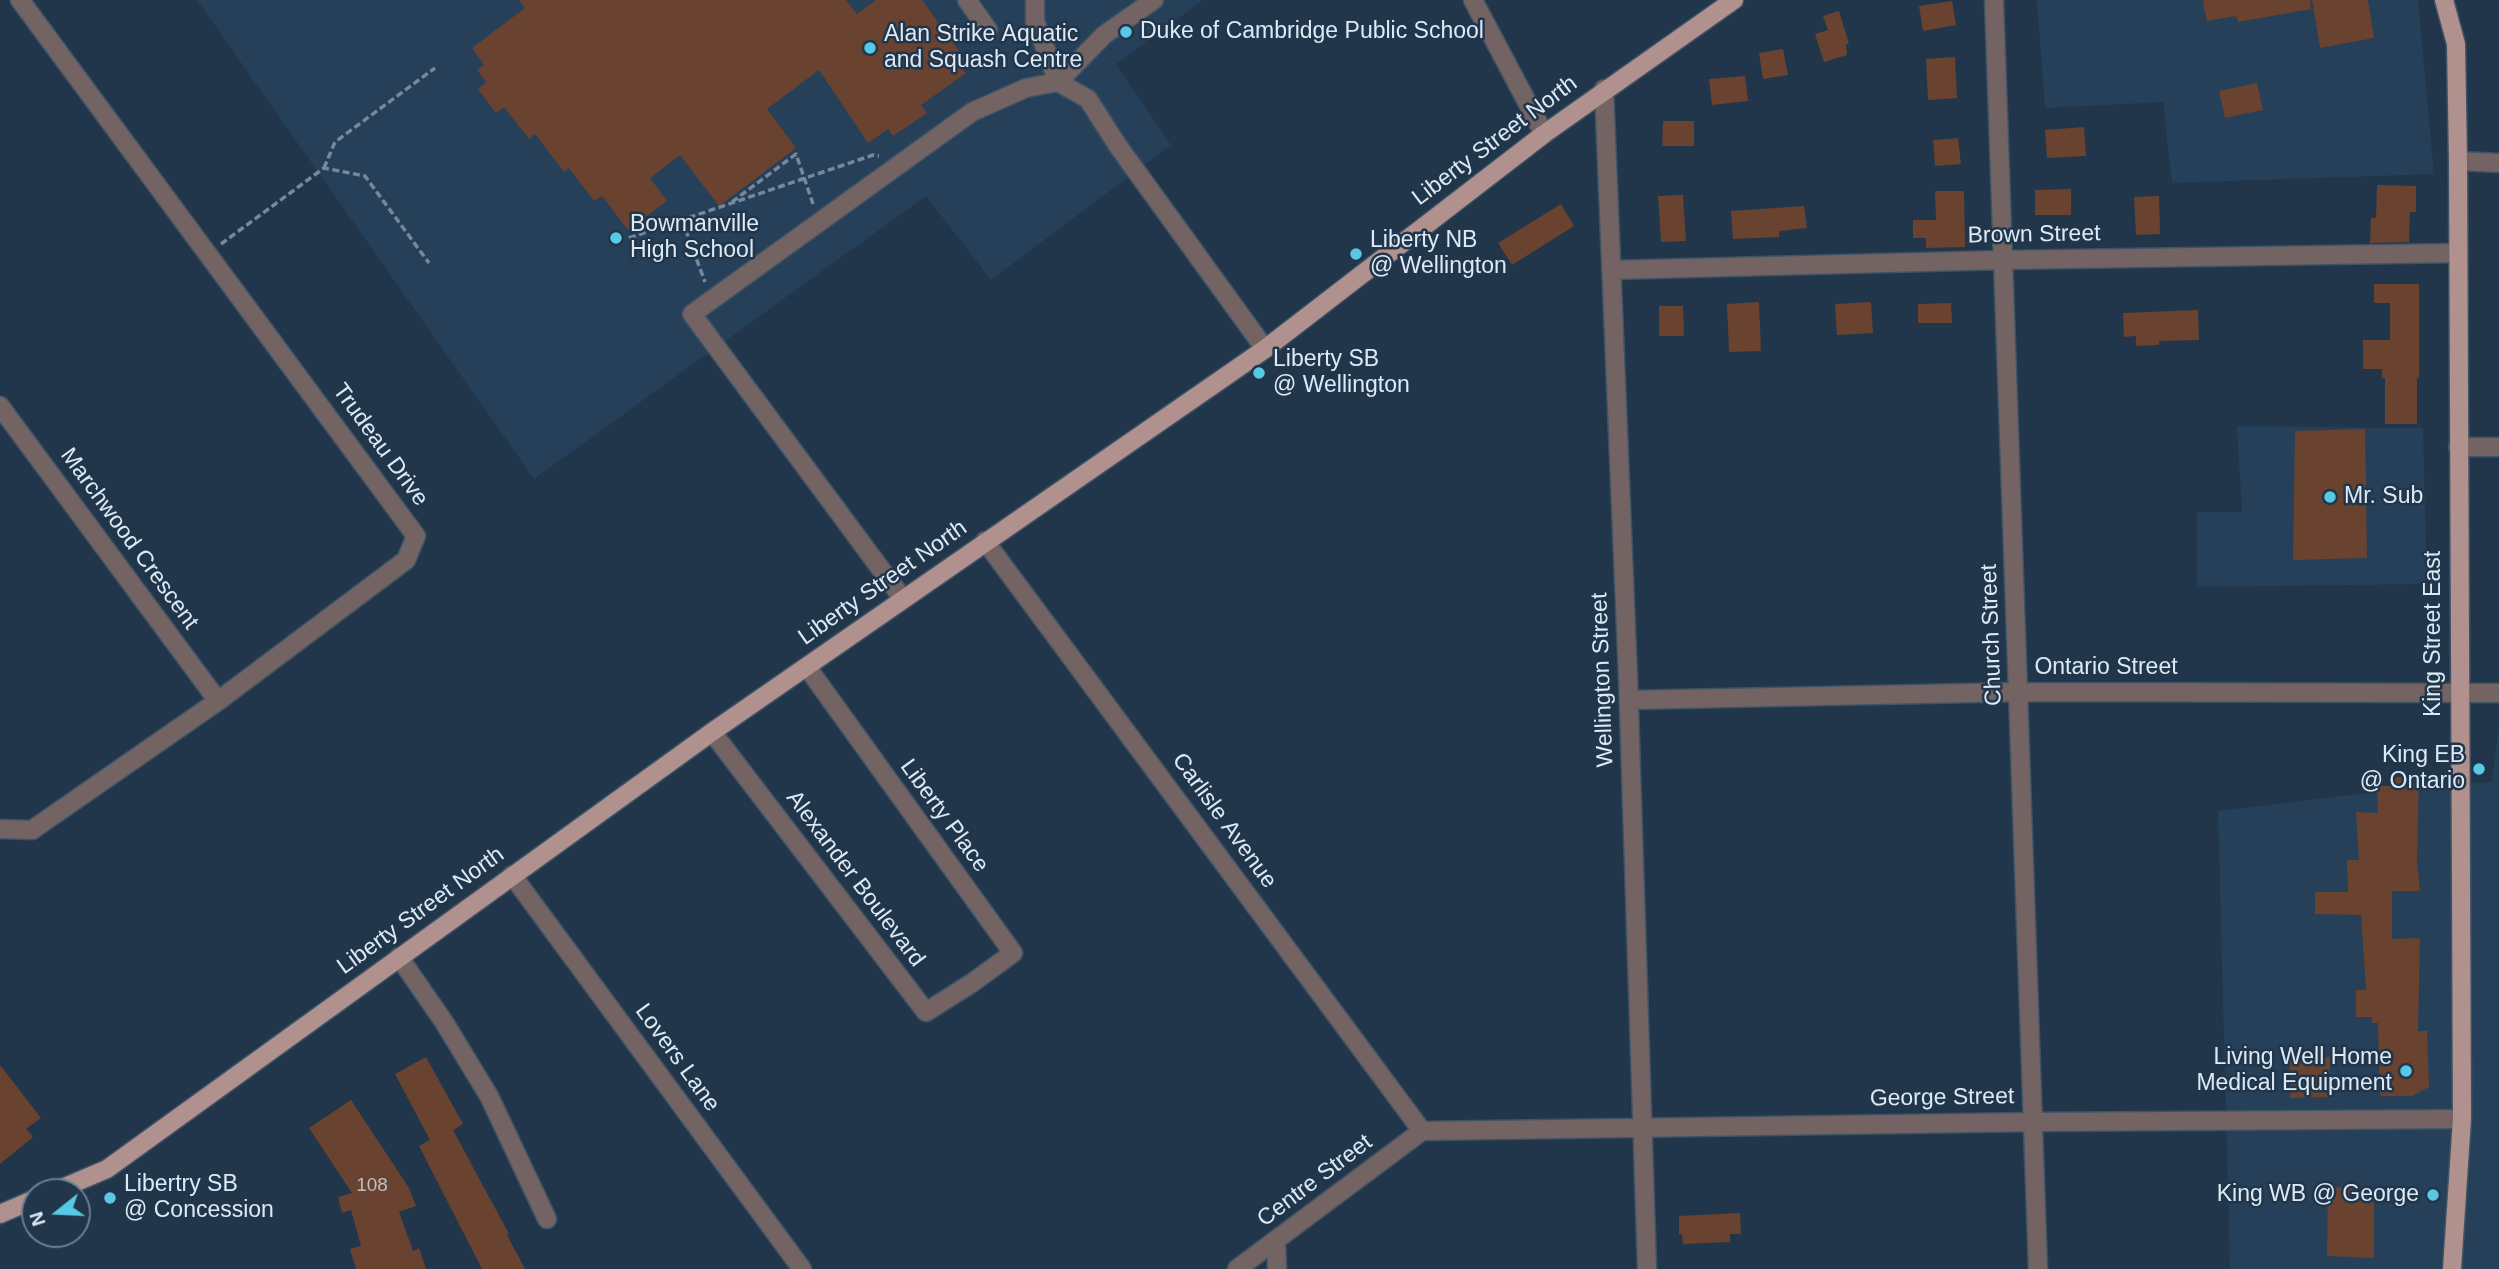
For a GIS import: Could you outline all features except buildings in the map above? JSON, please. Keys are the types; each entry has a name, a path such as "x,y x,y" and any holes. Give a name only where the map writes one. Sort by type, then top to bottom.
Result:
{"main road":[{"name":"Liberty Street North","path":"87,1178 107,1170 712,732 1265,349 1604,89 1734,0"},
{"name":"King Street East","path":"2444,0 2456,44 2458,162 2462,1119 2452,1269"},
{"path":"0,1214 21,1205"}],"street":[{"name":"Trudeau Drive","path":"0,829 32,830 218,701 406,560 416,536 20,0"},
{"path":"967,0 988,30"},
{"path":"1035,0 1035,21 1058,82 1088,99 1118,146 1265,349"},
{"path":"1473,0 1544,134"},
{"name":"Church Street","path":"1994,0 2038,1269"},
{"path":"903,599 692,314 972,112 1026,88 1058,82 1104,35 1142,3"},
{"name":"Wellington Street","path":"1604,89 1629,700 1647,1269"},
{"path":"2458,162 2499,163"},
{"name":"Brown Street","path":"1611,270 2004,260 2457,253"},
{"name":"Marchwood Crescent","path":"0,406 218,701"},
{"path":"2458,447 2499,447"},
{"name":"Carlisle Avenue","path":"985,541 1422,1131"},
{"name":"Liberty Place","path":"807,667 1013,953 972,983"},
{"name":"Ontario Street","path":"1629,700 2019,692 2499,693"},
{"name":"Alexander Boulevard","path":"712,732 926,1012 972,983"},
{"name":"Lovers Lane","path":"512,875 802,1269"},
{"path":"399,957 444,1022 489,1096 547,1219"},
{"name":"George Street","path":"1422,1131 1642,1126 2462,1119"},
{"name":"Centre Street","path":"1237,1269 1422,1131"},
{"path":"1276,1241 1277,1269"}],"path":[{"path":"208,253 324,168 335,142 435,68"},
{"path":"728,204 796,154 820,222"},
{"path":"629,238 873,155 904,161"},
{"path":"324,168 365,176 429,263"},
{"path":"682,220 712,300"}],"shaded area":[{"name":"Bowmanville High School","path":"197,0 1203,0 1116,64 1171,145 991,280 926,196 534,479"},
{"path":"2037,0 2418,0 2434,174 2172,183 2163,102 2045,108"},
{"path":"2237,426 2423,428 2427,584 2197,587 2197,512 2242,512"},
{"path":"2499,726 2499,1269 2230,1269 2218,811 2426,786 2492,782"}],"place":[{"name":"Duke of Cambridge Public School","path":"1126,32"},
{"name":"Alan Strike Aquatic and Squash Centre","path":"870,48"},
{"name":"Bowmanville High School","path":"616,238"},
{"name":"Liberty NB @ Wellington","path":"1356,254"},
{"name":"Liberty SB @ Wellington","path":"1259,373"},
{"name":"Mr. Sub","path":"2330,497"},
{"name":"King EB @ Ontario","path":"2479,769"},
{"name":"Living Well Home Medical Equipment","path":"2406,1071"},
{"name":"King WB @ George","path":"2433,1195"},
{"name":"Libertry SB @ Concession","path":"110,1198"}]}
